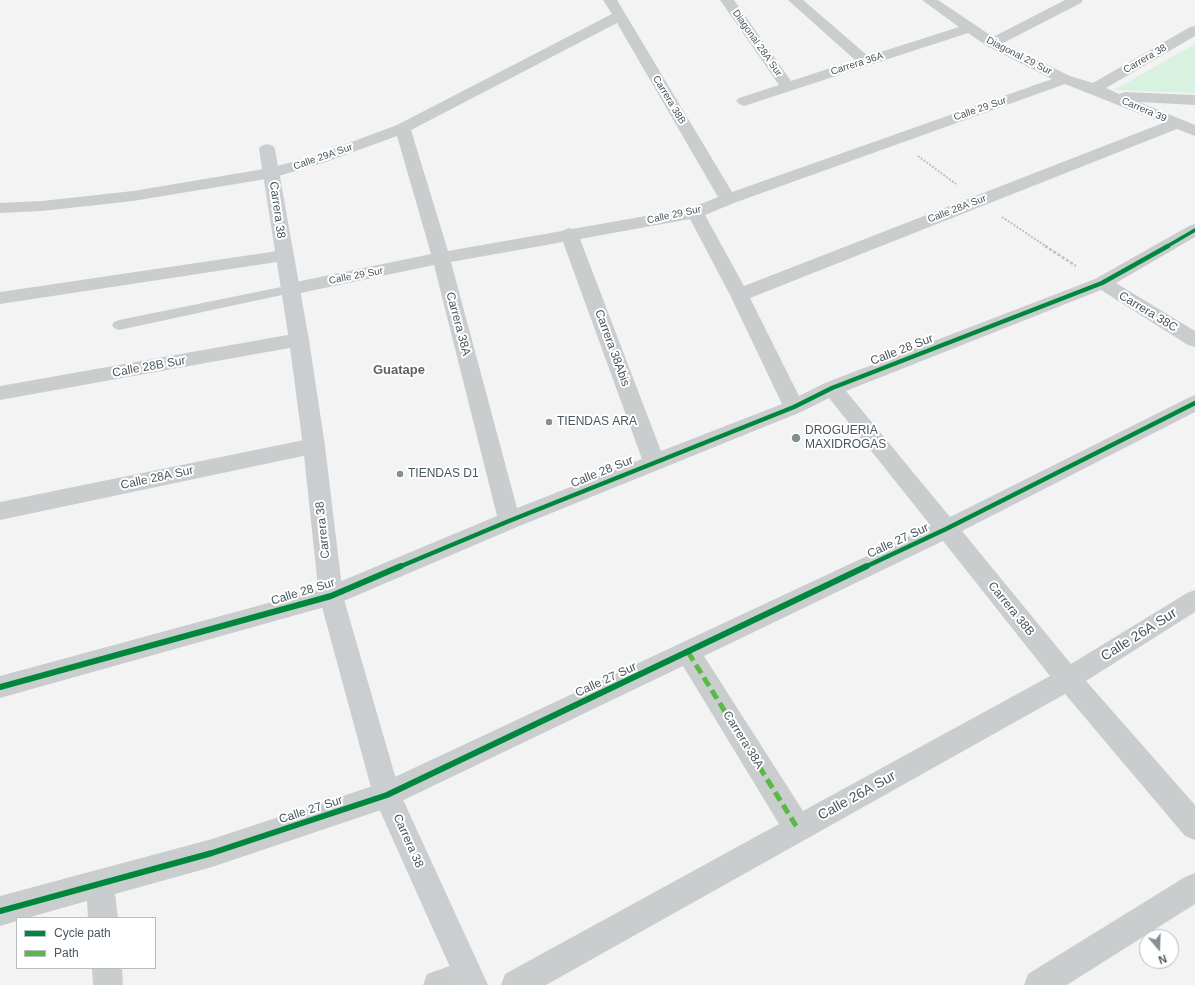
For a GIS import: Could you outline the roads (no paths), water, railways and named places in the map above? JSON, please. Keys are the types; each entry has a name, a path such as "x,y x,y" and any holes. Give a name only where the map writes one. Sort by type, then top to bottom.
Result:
{"street":[{"name":"Carrera 38B","path":"610,0 728,200"},
{"name":"Diagonal 28A Sur","path":"727,0 788,86"},
{"path":"795,0 866,62"},
{"name":"Diagonal 29 Sur","path":"929,0 992,43 1065,79 1094,89"},
{"path":"992,43 1076,0"},
{"name":"Calle 29A Sur","path":"0,208 42,206 134,196 272,173 320,159 403,128 619,16"},
{"name":"Carrera 36A","path":"744,101 969,28"},
{"name":"Carrera 38","path":"1094,89 1195,30"},
{"name":"Calle 29 Sur","path":"291,289 441,258 569,234 695,213 1065,79"},
{"name":"Carrera 39","path":"1094,89 1195,131"},
{"path":"1112,96 1195,100"},
{"name":"Calle 28A Sur","path":"739,295 1176,124"},
{"name":"Carrera 38A","path":"403,128 441,258 509,521"},
{"name":"Carrera 38","path":"267,149 299,340 314,446 331,596 387,795 470,980"},
{"path":"695,213 739,295 794,407"},
{"name":"Calle 28 Sur","path":"0,686 331,596 509,521 794,407 832,388 1102,283 1195,230"},
{"name":"Carrera 38Abis","path":"569,234 654,462"},
{"path":"0,298 284,256"},
{"name":"Carrera 38C","path":"1102,283 1195,340"},
{"name":"Calle 28B Sur","path":"0,393 299,340"},
{"name":"Carrera 38B","path":"832,388 1068,679 1195,826"},
{"name":"Calle 27 Sur","path":"0,911 212,853 387,795 946,529 1195,403"},
{"name":"Calle 28A Sur","path":"0,511 314,446"},
{"name":"Calle 26A Sur","path":"516,985 1068,679 1195,600"},
{"name":"Carrera 38A","path":"688,652 798,829"},
{"path":"100,883 103,917"},
{"path":"1039,985 1195,887"},
{"path":"106,969 108,985"},
{"path":"438,985 470,980"}],"lane":[{"path":"119,325 291,289"}],"place":[{"name":"TIENDAS ARA","path":"549,422"},
{"name":"DROGUERIA MAXIDROGAS","path":"796,438"},
{"name":"TIENDAS D1","path":"400,474"}],"district":[{"name":"Guatape","path":"399,370"}]}
